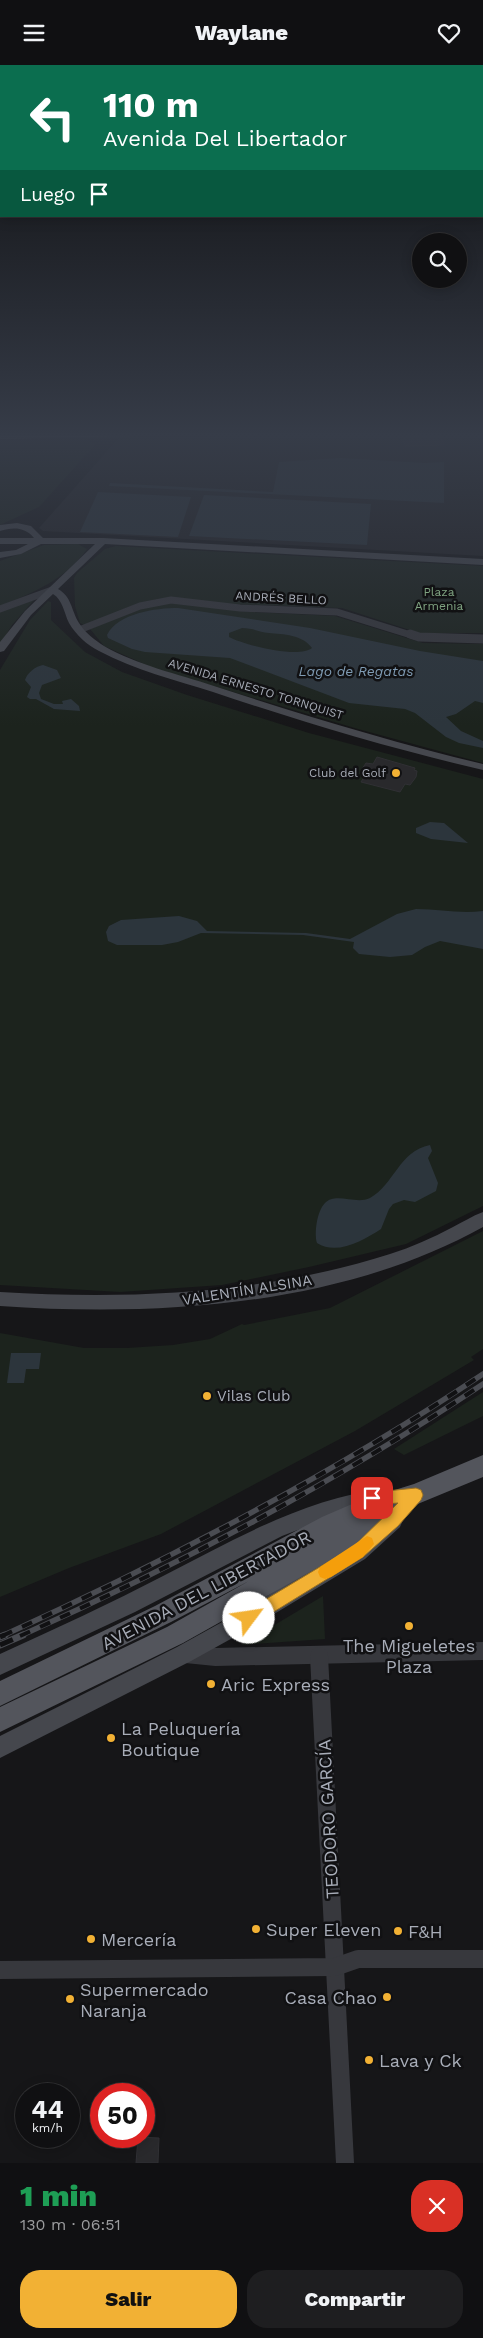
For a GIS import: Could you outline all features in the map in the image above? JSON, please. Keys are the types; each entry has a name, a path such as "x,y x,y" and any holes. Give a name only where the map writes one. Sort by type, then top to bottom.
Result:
{"main road":[{"path":"29,530 36,534 39,540"},
{"path":"0,560 35,545 39,540"},
{"path":"0,541 103,541 483,562"},
{"path":"0,649 19,622 103,541"},
{"path":"0,555 14,553"},
{"name":"AVENIDA ERNESTO TORNQUIST","path":"52,590 63,596 69,614 79,630 93,643 106,651 155,671 283,712 432,755 483,767"},
{"name":"VALENTÍN ALSINA","path":"0,1299 53,1303 126,1304 189,1301 246,1293 364,1269 410,1254 483,1219"},
{"name":"AVENIDA DEL LIBERTADOR","path":"0,1694 154,1618 330,1525 358,1512 416,1495 483,1466"},
{"name":"AVENIDA DEL LIBERTADOR","path":"0,1747 184,1654 358,1552 392,1521 416,1495"},
{"name":"AVENIDA DEL LIBERTADOR","path":"0,1665 135,1601 282,1525 308,1514 348,1501 416,1495"},
{"name":"AVENIDA DEL LIBERTADOR","path":"0,1719 175,1635 366,1527 416,1495"}],"street":[{"path":"0,609 52,590"},
{"name":"ANDRÉS BELLO","path":"79,630 140,606 171,600 240,608 337,612 419,637 483,639"},
{"path":"184,1654 216,1657 319,1656 483,1651"},
{"name":"TEODORO GARCÍA","path":"319,1656 345,2163"},
{"path":"0,1970 336,1967 358,1959 483,1959"}],"shaded area":[{"path":"42,530 483,530 483,556"}],"green space":[{"path":"78,544 87,549 79,560 59,577 25,596 0,606 0,561 44,545"},
{"name":"Plaza Armenia","path":"116,546 483,566 483,633 419,633 342,608 230,604 172,598 84,625 80,623 75,606 74,578 77,573 105,549"},
{"path":"34,600 12,625 0,645 0,611"},
{"path":"48,601 51,602 51,620 85,652 122,672 187,695 309,733 483,779 483,1206 406,1244 222,1285 120,1292 0,1285 0,670 30,620"},
{"path":"173,603 251,612 335,616 423,643 483,644 483,763 358,729 153,668 104,646 90,629 148,606"},
{"name":"Vilas Club","path":"483,1231 483,1349 471,1357 474,1360 355,1431 161,1534 69,1568 0,1597 0,1333 84,1348 173,1345 210,1339 242,1324 330,1308"},
{"path":"483,1392 483,1416 404,1455 394,1449"},
{"path":"323,1596 325,1639 241,1645"}],"water":[{"path":"81,530 180,530 178,537 80,532"},
{"path":"191,530 368,530 367,545 189,536"},
{"name":"Lago de Regatas","path":"169,608 310,628 420,651 483,661 483,703 475,701 456,714 446,717 461,731 483,741 483,748 459,743 446,737 415,713 405,709 349,703 230,658 145,652 132,649 108,638 107,635 112,628 128,617 138,613","holes":["246,628 292,636 303,640 312,648 296,652 271,650 246,644 229,637 229,633"]},
{"path":"43,665 57,670 61,678 42,685 39,693 41,699 54,704 63,704 62,701 71,699 79,706 80,711 54,709 36,699 27,697 31,687 25,680 26,677 32,670"},
{"path":"430,822 444,823 468,843 431,839 416,833 416,828"},
{"path":"416,909 466,912 483,911 483,949 440,941 412,955 390,957 359,954 353,948 354,942 303,935 201,933 178,942 162,945 117,945 108,941 106,932 109,926 121,920 179,916 197,921 207,931 306,933 350,939 397,914"},
{"path":"430,1145 432,1151 428,1158 438,1183 436,1191 415,1202 404,1200 393,1204 381,1229 359,1242 333,1248 317,1243 317,1222 320,1211 325,1203 340,1198 364,1200 370,1198 385,1185 411,1154 420,1148"},
{"path":"11,1353 41,1353 39,1369 26,1369 24,1383 7,1383"}],"building":[{"name":"Club del Golf","path":"377,757 415,768 414,770 417,771 416,777 410,785 405,784 400,792 361,782 368,771 362,769 366,763 373,764"},
{"path":"155,2138 159,2138 158,2163 136,2163 137,2148 155,2148"}],"railway":[{"path":"2,1636 187,1547 248,1515 367,1447 483,1374"},
{"path":"20,1636 140,1580 257,1520 371,1455 483,1384"},
{"path":"0,1637 5,1635"},
{"path":"0,1645 23,1635"}],"slow traffic":[{"path":"325,1572 343,1562 367,1544"}],"place":[{"name":"Club del Golf","path":"396,773"},
{"name":"Vilas Club","path":"207,1396"},
{"name":"The Migueletes Plaza","path":"409,1626"},
{"name":"Aric Express","path":"211,1684"},
{"name":"La Peluquería Boutique","path":"111,1738"},
{"name":"Super Eleven","path":"256,1929"},
{"name":"F&H","path":"398,1931"},
{"name":"Mercería","path":"91,1939"},
{"name":"Casa Chao","path":"387,1997"},
{"name":"Supermercado Naranja","path":"70,1999"},
{"name":"Lava y Ck","path":"369,2060"}],"route":[{"path":"249,1618 358,1552 392,1521 416,1495 372,1498"}]}
